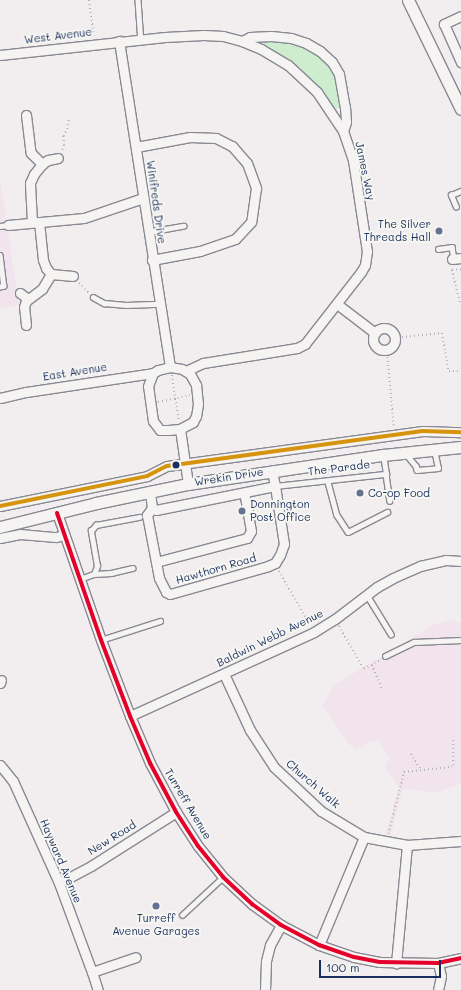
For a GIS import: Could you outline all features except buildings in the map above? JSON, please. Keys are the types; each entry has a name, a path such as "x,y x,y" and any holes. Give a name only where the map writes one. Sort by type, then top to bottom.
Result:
{"street":[{"path":"408,0 460,102"},
{"path":"461,16 444,24 461,62"},
{"name":"James Way","path":"119,41 204,35 223,36 242,41 288,65 317,92 343,131 353,160 367,258 361,272 311,337 305,344 297,348 203,363 186,371"},
{"name":"James Way","path":"242,41 250,37 278,37 306,43 320,51 332,62 339,74 346,106 346,122 343,131"},
{"name":"West Avenue","path":"0,55 119,41"},
{"name":"Winifreds Drive","path":"119,41 170,368"},
{"path":"26,115 31,153 42,164"},
{"name":"Winifreds Drive","path":"136,147 190,137 216,138 232,146 247,163 256,188 251,222 235,240 200,251 152,260"},
{"path":"51,274 43,260 30,184 34,174 42,164 48,160 58,158"},
{"path":"4,226 84,218 143,198"},
{"path":"51,274 73,276"},
{"path":"26,325 24,307 28,299 42,289 51,274"},
{"path":"20,293 28,299"},
{"path":"337,304 375,333"},
{"path":"386,328 391,332 394,338 393,345 387,349 380,349 375,345 373,339 375,333 380,329 386,328"},
{"path":"170,368 182,369 186,371 190,374 196,385 196,416 193,422 180,429 160,430 153,421 149,403 148,386 153,373 158,370 170,368"},
{"name":"East Avenue","path":"0,398 26,392 153,373"},
{"path":"180,429 188,484"},
{"name":"Wrekin Drive","path":"0,506 147,476 167,466 423,431 461,432"},
{"name":"Wrekin Drive","path":"0,527 188,484 272,470 404,452 461,447"},
{"path":"272,470 284,544 275,563"},
{"name":"The Parade","path":"152,508 156,510 275,486"},
{"name":"Hawthorn Road","path":"150,492 152,508 147,515 162,587 166,592 170,594 275,563"},
{"path":"156,562 248,538 251,531 244,493"},
{"name":"Turreff Avenue","path":"57,513 101,640 150,763 176,812 198,846 223,877 252,904 281,925 319,945 354,957 380,962 396,963 438,962 461,958"},
{"path":"0,538 20,534 56,537 64,535"},
{"name":"Baldwin Webb Avenue","path":"130,716 314,632 335,620 367,595 393,578 420,566 446,560 461,561"},
{"name":"Church Walk","path":"224,674 250,730 274,767 321,811 364,838 407,845 461,842"},
{"name":"Hayward Avenue","path":"0,765 13,781 58,883 98,990"},
{"name":"New Road","path":"58,883 91,866 176,812"},
{"path":"319,945 364,838"},
{"path":"396,963 407,845"},
{"path":"265,990 266,961 270,945 281,925"},
{"path":"92,972 136,957"},
{"path":"438,962 440,976 438,990"}],"lane":[{"path":"138,0 141,39"},
{"path":"456,207 451,195 461,191"},
{"path":"148,232 183,226"},
{"path":"438,249 452,248 456,259"},
{"path":"0,256 4,286 0,287"},
{"path":"93,297 104,303 126,305 160,304"},
{"path":"404,452 416,466 417,470 438,468 434,450"},
{"name":"The Parade","path":"275,486 328,482 386,474 383,455"},
{"path":"386,474 390,501"},
{"path":"328,482 337,515 348,532 387,512"},
{"path":"94,574 97,566 90,531 96,525 139,517"},
{"path":"80,579 94,574 111,573 132,568"},
{"path":"367,595 391,634"},
{"path":"101,640 160,621"},
{"path":"386,656 414,642 461,640"},
{"path":"182,915 223,877"}],"path":[{"path":"89,0 94,44"},
{"path":"58,158 64,146 63,136 67,129 69,118"},
{"path":"461,271 452,270 461,305"},
{"path":"73,276 93,297"},
{"path":"394,338 442,333 449,371 461,371"},
{"path":"387,349 394,435"},
{"path":"170,368 180,429"},
{"path":"149,403 197,393"},
{"path":"275,563 314,632"},
{"path":"335,620 364,669 386,656"},
{"path":"372,665 383,691"},
{"path":"386,841 404,772 451,767 453,764 453,737"},
{"path":"411,754 421,770"}],"shaded area":[{"path":"0,180 19,305 0,308"},
{"path":"450,620 461,623 461,784 435,793 403,788 391,835 386,834 399,787 385,767 389,758 379,741 369,742 356,750 349,744 323,706 333,686 431,626"}],"green space":[{"path":"268,39 291,42 305,46 329,62 335,73 342,106 336,109 325,94 299,67 264,45 264,41"}],"transit line":[{"path":"0,506 147,476 167,466 423,431 461,432"},
{"path":"57,513 101,640 150,763 176,812 198,846 223,877 252,904 281,925 319,945 354,957 380,962 438,963 461,958"}],"place":[{"name":"The Silver Threads Hall","path":"439,231"},
{"name":"Co-op Food","path":"360,493"},
{"name":"Donnington Post Office","path":"242,511"},
{"name":"Turreff Avenue Garages","path":"156,906"}]}
